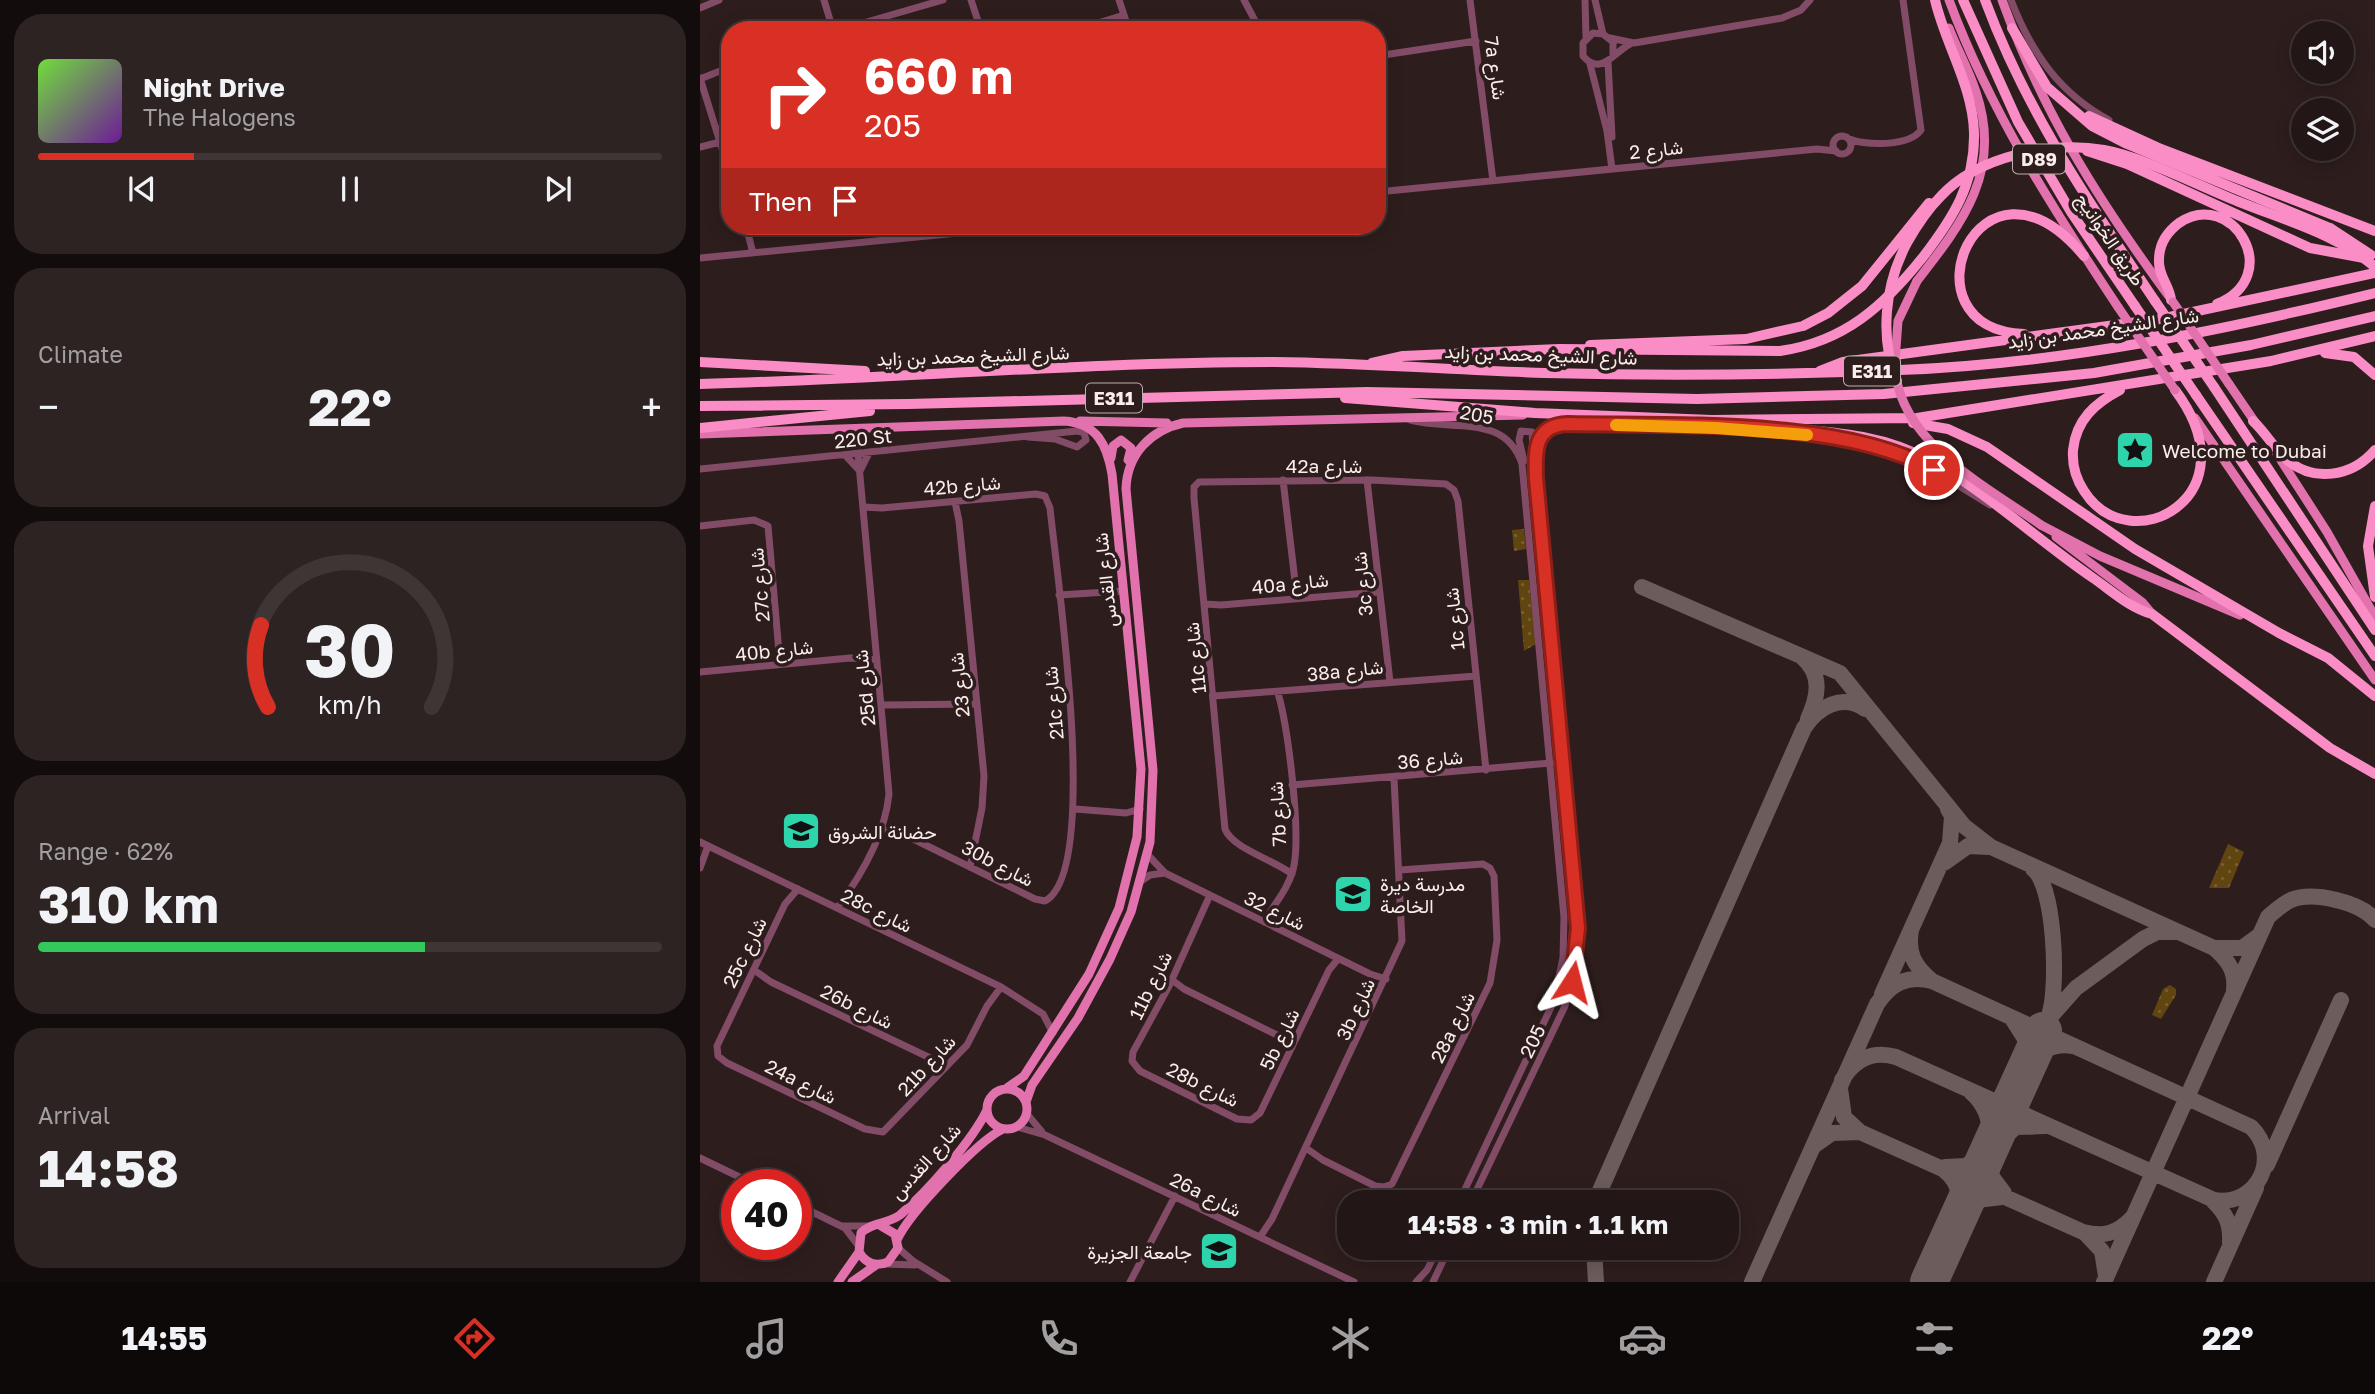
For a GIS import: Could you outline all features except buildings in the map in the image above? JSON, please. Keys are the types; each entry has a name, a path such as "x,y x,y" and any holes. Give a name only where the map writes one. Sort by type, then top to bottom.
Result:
{"highway":[{"path":"1559,349 1787,350 1829,339 1882,304 1955,215 1970,176 1974,130 1970,103 1937,0"},
{"name":"طريق الخوانيج","path":"1963,0 2018,122 2071,212 2375,656"},
{"name":"طريق الخوانيج","path":"1985,0 2006,54 2051,143 2375,630"},
{"path":"2012,28 2037,70 2061,102 2109,136 2330,228 2357,244 2375,259"},
{"path":"2037,70 2059,94 2094,120 2375,231"},
{"path":"1363,366 1403,356 1559,349 1649,341 1746,339 1803,326 1834,309 1862,286 1924,208 1941,195 1973,173 2021,155 2054,149 2107,151 2132,159 2303,227 2349,248 2375,267"},
{"path":"2084,150 2127,164 2310,248 2342,256 2375,259"},
{"path":"1897,381 1887,335 1890,293 1904,250 1941,195"},
{"path":"2051,335 2004,332 1979,320 1970,310 1960,289 1959,266 1963,253 1973,235 1988,222 2021,214 2054,225 2084,256"},
{"path":"2172,301 2159,266 2160,250 2169,232 2185,220 2195,217 2224,220 2245,241 2249,250 2249,270 2234,295 2194,312"},
{"path":"1817,373 1843,362 2051,335 2194,312 2375,273"},
{"name":"شارع الشيخ محمد بن زايد","path":"700,384 906,373 1268,362 1612,374 1903,370 2085,351 2247,323 2375,292"},
{"name":"شارع الشيخ محمد بن زايد","path":"700,406 908,404 1321,393 1733,399 1926,391 2125,368 2251,345 2375,316"},
{"path":"1321,393 1392,403 1535,414 1712,420 1883,419 1949,414 2129,386 2271,361 2375,336"},
{"path":"2271,361 2286,362 2337,353 2359,360 2375,375"},
{"path":"700,362 906,373"},
{"path":"2129,386 2096,405 2086,415 2074,441 2073,455 2079,483 2087,496 2097,506 2123,519 2144,520 2164,515 2176,508 2196,485 2203,458 2202,444 2176,392"},
{"path":"700,428 816,418 908,404"},
{"path":"1883,419 1948,429 1977,441 2144,555 2279,633 2328,657 2375,696"},
{"path":"1712,420 1838,432 1890,443 1932,462 2127,601 2152,614 2330,748 2375,774"},
{"path":"2253,421 2286,459 2315,473 2347,471 2375,450"},
{"path":"2375,506 2368,557 2375,597"}],"main road":[{"path":"1937,0 1977,92 1984,136 1983,158 1975,196 1968,211 1905,300 1895,333 1897,381 1918,425 1940,451 2142,602 2152,614"},
{"path":"1949,0 2004,125 2084,256 2375,680"},
{"path":"2002,0 2032,79 2062,136 2316,514 2375,618"},
{"name":"شارع القدس","path":"1026,1102 1032,1085 1078,1018 1110,959 1141,881 1147,855 1151,829 1153,770 1128,516 1126,481 1134,458 1158,431 1183,423 1305,418 1458,419 1535,414"},
{"path":"700,434 1075,421 1183,423"},
{"name":"شارع القدس","path":"1007,1088 1024,1076 1053,1034 1088,974 1119,908 1133,861 1141,808 1141,769 1112,474 1107,450 1100,438 1090,428 1075,421"},
{"path":"1112,474 1113,446 1118,441 1125,441 1131,448 1123,481 1128,516"},
{"path":"2041,525 2100,556 2279,633"},
{"path":"1141,769 1149,771 1151,829"},
{"path":"1007,1088 1018,1092 1026,1102 1027,1114 1017,1127 1003,1129 992,1122 987,1110 992,1095 1007,1088"},
{"name":"شارع القدس","path":"875,1225 894,1219 905,1209 974,1134 987,1110"},
{"name":"شارع القدس","path":"898,1244 907,1223 976,1148 1003,1129"},
{"path":"838,1282 859,1249 862,1233 875,1225 891,1229 898,1244 893,1258 852,1282"},
{"path":"859,1249 866,1261 880,1265"}],"street":[{"path":"824,0 832,21"},
{"path":"874,21 940,1 952,0"},
{"path":"971,0 978,21"},
{"path":"1119,0 1126,21"},
{"name":"7a شارع","path":"1470,0 1495,181"},
{"path":"1585,0 1586,39 1582,52 1595,75 1612,149"},
{"path":"1595,0 1607,36 1614,47 1610,59 1614,169"},
{"path":"1586,39 1593,33 1634,43 1789,17 1811,0"},
{"path":"1817,149 1841,136 1864,143 1908,139 1921,130 1903,0"},
{"path":"2011,0 2025,35 2042,63 2067,92 2107,119 2198,162"},
{"path":"700,6 715,1"},
{"path":"1249,2 1256,21"},
{"path":"1105,21 1124,15"},
{"path":"1386,55 1476,41"},
{"path":"1590,63 1599,65 1634,43"},
{"path":"721,70 700,77 721,146"},
{"path":"716,128 721,129"},
{"path":"1817,149 1843,153 1849,149 1847,138"},
{"path":"700,145 719,140"},
{"path":"1834,140 1836,151"},
{"name":"شارع 2","path":"1386,191 1817,149"},
{"path":"747,235 751,253"},
{"path":"893,235 894,239"},
{"path":"700,258 936,235"},
{"name":"205","path":"1405,418 1423,423 1478,426 1497,432 1515,448 1524,479 1564,930 1559,981 1543,1028 1465,1190"},
{"name":"205","path":"1477,1190 1560,1019 1577,955 1578,928 1536,478 1537,442 1544,431 1553,425 1716,428 1825,437 1884,447 1925,465 1995,506"},
{"path":"1524,479 1518,437 1527,429 1534,437 1532,455 1536,478"},
{"name":"220 St","path":"700,468 846,456 1077,431 1084,433 1086,440 1077,447 1055,439 1028,437"},
{"path":"846,456 860,471 869,453"},
{"name":"25d شارع","path":"837,908 850,893 881,829 889,785 858,454"},
{"name":"42a شارع","path":"1195,487 1199,482 1208,480 1369,480 1446,484 1454,490"},
{"path":"1286,480 1297,598"},
{"name":"3c شارع","path":"1369,480 1388,682"},
{"name":"11c شارع","path":"1195,487 1224,825 1232,840 1278,863"},
{"name":"1c شارع","path":"1454,490 1458,501 1484,770"},
{"name":"42b شارع","path":"863,511 1037,494 1045,496"},
{"name":"21c شارع","path":"1045,496 1050,508 1075,762 1075,809 1064,867 1055,892 1045,901"},
{"name":"شارع 23","path":"958,502 984,776 982,808 975,845 966,865"},
{"name":"27c شارع","path":"700,526 754,520 768,526 782,664"},
{"name":"40a شارع","path":"1205,607 1378,589"},
{"path":"1059,595 1124,591"},
{"name":"40b شارع","path":"850,658 876,650"},
{"name":"40b شارع","path":"700,672 850,658 877,660"},
{"name":"38a شارع","path":"1215,699 1475,673"},
{"name":"7b شارع","path":"1267,923 1292,873 1294,863 1292,788 1282,693"},
{"path":"883,710 976,700"},
{"path":"1549,750 1535,765 1552,777"},
{"path":"1551,763 1558,765 1562,803 1568,820"},
{"name":"شارع 36","path":"1292,788 1551,763"},
{"name":"3b شارع","path":"1263,1239 1402,941 1400,873 1392,778"},
{"path":"1075,809 1129,813 1141,808"},
{"name":"30b شارع","path":"884,820 899,832 1035,900 1045,901"},
{"name":"30b شارع","path":"881,829 899,832"},
{"path":"701,866 707,845"},
{"name":"28c شارع","path":"707,845 1001,988 1039,1010 1050,1023 1053,1034"},
{"name":"شارع 32","path":"1147,855 1166,873 1385,982"},
{"path":"1278,863 1294,863"},
{"path":"1278,863 1292,873"},
{"name":"28a شارع","path":"1304,1152 1375,1186 1392,1184 1490,983 1497,940 1492,870 1483,864 1400,873"},
{"path":"1141,881 1150,875 1166,873"},
{"name":"25c شارع","path":"717,1053 719,1042 794,887"},
{"name":"25d شارع","path":"847,913 850,893"},
{"name":"11b شارع","path":"1140,1071 1133,1065 1133,1052 1170,983 1206,893"},
{"name":"5b شارع","path":"1254,1119 1261,1113 1335,957"},
{"name":"26b شارع","path":"752,973 947,1066"},
{"path":"1170,983 1294,1043"},
{"name":"21b شارع","path":"875,1133 890,1128 970,1041 987,1006 993,984"},
{"name":"21b شارع","path":"987,1006 1001,988"},
{"name":"28c شارع","path":"1039,1010 1066,1013"},
{"name":"24a شارع","path":"717,1053 724,1061 875,1133"},
{"name":"26b شارع","path":"928,1058 941,1073"},
{"name":"28b شارع","path":"1140,1071 1237,1119 1254,1119"},
{"name":"26a شارع","path":"1027,1114 1045,1135"},
{"name":"26a شارع","path":"1017,1127 1045,1135 1354,1282"},
{"path":"700,1157 724,1169"},
{"path":"1130,1282 1172,1195"},
{"path":"812,1212 852,1234 859,1249"},
{"path":"841,1226 875,1225"},
{"path":"898,1244 919,1265 947,1282"},
{"path":"1416,1282 1431,1260"},
{"path":"1433,1282 1443,1260"},
{"path":"880,1265 919,1265"}],"shaded area":[{"path":"1524,529 1526,549 1514,551 1512,530"},
{"path":"1518,580 1529,580 1536,644 1524,651"},
{"path":"2228,844 2244,852 2229,888 2209,888"},
{"path":"2170,985 2176,989 2176,995 2161,1019 2152,1015 2163,989"}],"taxiway":[{"path":"1642,587 1840,673 1964,826 1991,847 2214,948 2242,948 2260,935"},
{"path":"1802,657 1813,671 1817,686 1808,719"},
{"path":"1600,1190 1804,728 1816,714 1839,702 1856,704 1865,709"},
{"path":"1882,994 1950,843 1952,816 1948,809"},
{"path":"1944,863 1968,846 1989,847"},
{"path":"2033,869 2046,895 2053,937 2054,981 2050,1012"},
{"path":"2104,1282 2268,917 2291,900 2311,897 2348,903 2375,920"},
{"path":"1842,1080 1852,1067 1864,1058 1879,1055 1896,1057 2214,1200 2229,1200 2242,1196 2253,1188 2260,1177 2264,1152 2260,1139 2251,1127 1932,981 1913,958 1910,946 1911,930"},
{"path":"2043,1031 2052,1015 2076,988 2143,939 2157,932 2176,932"},
{"path":"2214,948 2230,966 2234,977 2234,990"},
{"path":"1752,1282 1877,1004 1900,982 1915,979 1932,981"},
{"path":"2267,1165 2341,1000"},
{"path":"2013,1020 2027,1042 2024,1070 2045,1050 2057,1046 2073,1046"},
{"path":"1840,1089 1844,1117 1860,1132"},
{"path":"1971,1092 1982,1104 1988,1118 1989,1149"},
{"path":"1989,1149 2016,1127 2045,1126"},
{"path":"1815,1145 1832,1133 1860,1132 2083,1232 2109,1233 2121,1228 2132,1218"},
{"path":"1945,1167 1966,1166 1989,1149 1992,1177 2004,1193"},
{"path":"1945,1171 1958,1189 1959,1210 1956,1225 1977,1200 2002,1197"},
{"path":"2214,1282 2256,1188"},
{"path":"2211,1199 2226,1219 2230,1230 2230,1243"},
{"path":"2085,1233 2102,1251 2106,1276"},
{"path":"1595,1260 1596,1282"}],"runway":[{"path":"1929,1282 2043,1031"}],"slow traffic":[{"path":"1616,425 1716,428 1807,435"}],"place":[{"name":"Welcome to Dubai","path":"2135,450"},
{"name":"حضانة الشروق","path":"801,831"},
{"name":"مدرسة ديرة الخاصة","path":"1353,894"},
{"name":"جامعة الجزيرة","path":"1219,1251"}],"route":[{"path":"1572,982 1578,928 1536,478 1536,448 1541,434 1553,425 1568,424 1768,431 1863,442 1884,447 1934,470"}]}
